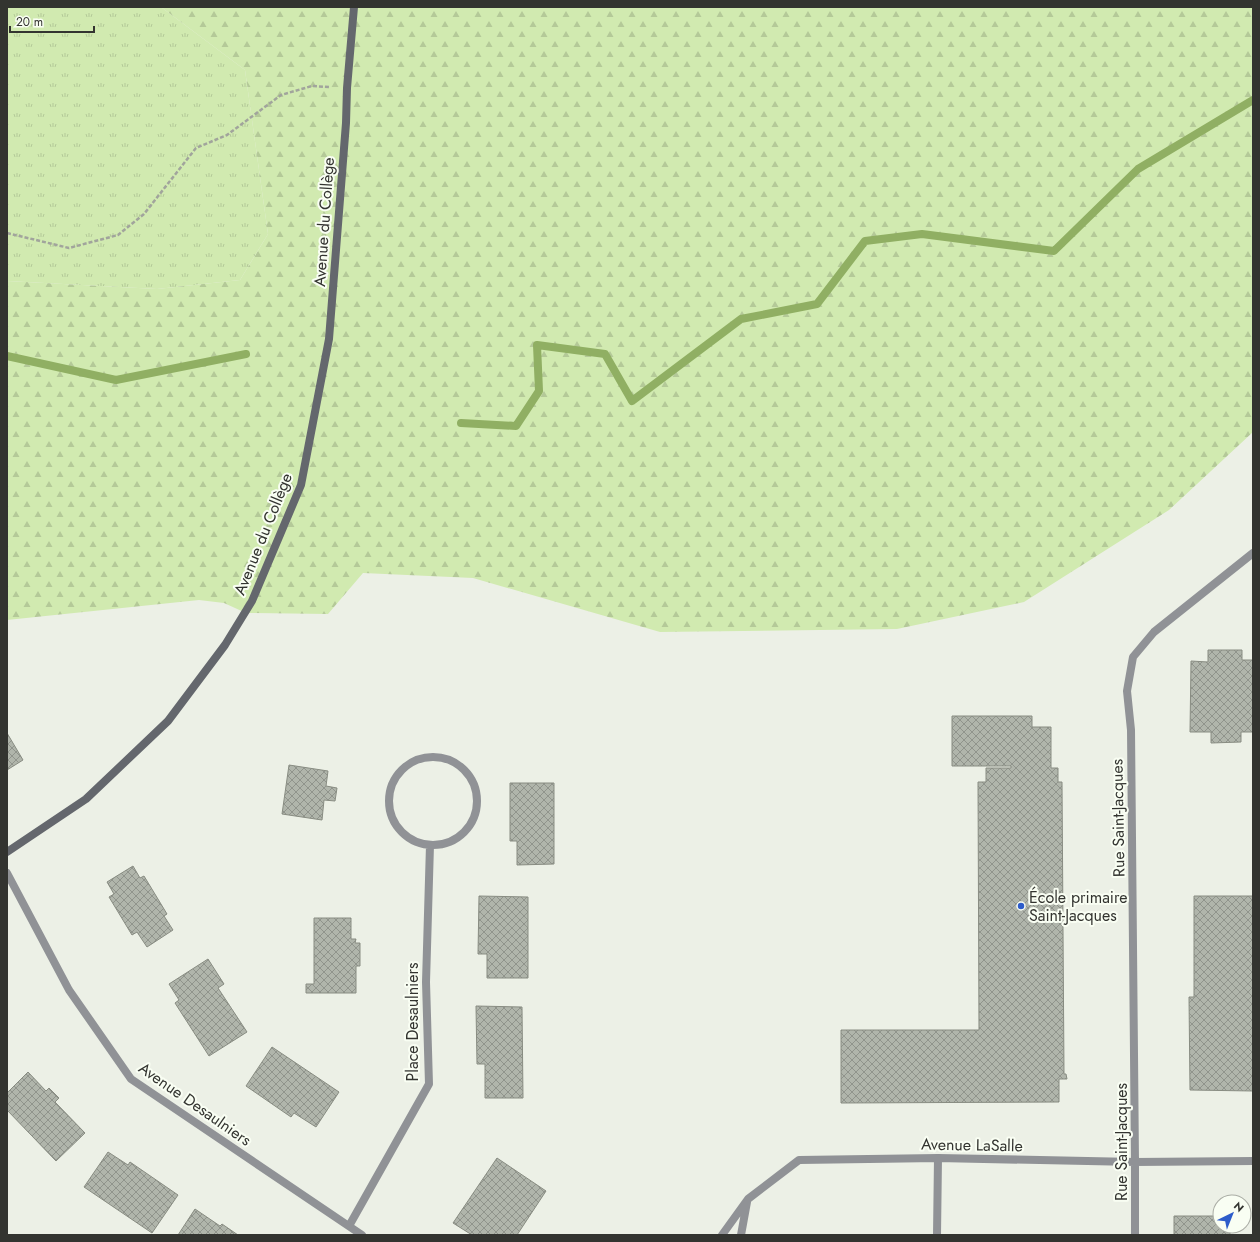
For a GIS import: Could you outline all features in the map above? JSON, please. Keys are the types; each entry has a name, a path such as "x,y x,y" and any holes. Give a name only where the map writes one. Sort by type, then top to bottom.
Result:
{"street":[{"name":"Avenue du Collège","path":"7,852 86,799 168,721 225,645 252,601 301,485 329,339 354,7"},
{"name":"Rue Saint-Jacques","path":"1135,1235 1131,730 1127,692 1133,657 1154,632 1253,553"},
{"path":"430,756 444,758 458,764 468,774 474,787 477,801 475,815 468,828 457,838 444,843 430,845 416,842 403,833 394,822 389,808 389,793 394,779 404,767 416,760 430,756"},
{"name":"Place Desaulniers","path":"349,1226 429,1084 426,982 430,845"},
{"name":"Avenue Desaulniers","path":"7,873 69,990 131,1080 362,1235"},
{"name":"Avenue LaSalle","path":"722,1235 748,1200 798,1160 938,1158 1135,1162 1253,1161"},
{"path":"937,1235 938,1158"},
{"path":"740,1235 748,1200"}],"path":[{"path":"7,233 69,248 118,234 144,214 196,148 227,135 281,95 312,86 347,88"}],"green space":[{"path":"7,7 161,7 245,70 268,234 240,280 157,289 7,281"},
{"path":"161,7 1253,7 1253,432 1169,510 1024,602 897,629 660,632 473,578 363,573 328,614 246,613 224,603 199,600 7,620 7,281 157,289 240,280 268,234 245,70"}],"building":[{"path":"1208,650 1242,650 1242,660 1253,660 1253,732 1241,732 1241,742 1211,743 1211,732 1190,732 1191,661 1208,662"},
{"name":"École primaire Saint-Jacques","path":"952,716 1032,716 1032,727 1051,727 1051,768 1058,768 1058,782 1062,782 1064,1074 1066,1074 1067,1079 1059,1079 1059,1102 841,1103 841,1030 979,1030 978,782 986,782 986,768 1011,768 1011,766 952,766"},
{"path":"7,733 23,760 7,770"},
{"path":"289,765 328,771 326,786 337,788 335,801 324,800 322,820 282,814"},
{"path":"510,783 554,783 554,864 517,865 517,841 510,841"},
{"path":"133,866 140,878 144,876 167,914 164,916 173,930 147,947 137,932 132,935 109,897 114,894 107,882"},
{"path":"479,896 528,897 528,978 487,978 487,954 478,954"},
{"path":"1194,896 1253,896 1253,1091 1190,1090 1189,997 1194,997"},
{"path":"314,918 351,918 351,939 356,939 355,943 360,943 360,966 356,966 356,993 306,993 306,984 314,984"},
{"path":"208,959 224,984 218,988 247,1032 209,1056 175,1003 179,1000 169,984"},
{"path":"476,1006 522,1007 523,1098 485,1098 485,1064 477,1064"},
{"path":"272,1047 339,1092 316,1127 294,1113 291,1117 246,1086"},
{"path":"28,1072 46,1091 49,1088 59,1098 55,1102 85,1133 56,1161 7,1110 7,1093"},
{"path":"108,1152 128,1165 130,1162 178,1195 152,1233 84,1187"},
{"path":"497,1158 546,1191 517,1235 472,1235 453,1223"},
{"path":"195,1209 220,1226 222,1224 238,1235 178,1235"},
{"path":"1174,1216 1212,1216 1212,1234 1230,1234 1230,1235 1174,1235"}],"waterway":[{"path":"461,423 516,426 539,391 537,345 605,354 632,401 741,319 817,304 865,241 922,234 1054,251 1138,169 1253,100"},
{"path":"7,356 116,380 246,354"}],"place":[{"name":"École primaire Saint-Jacques","path":"1021,906"}]}
